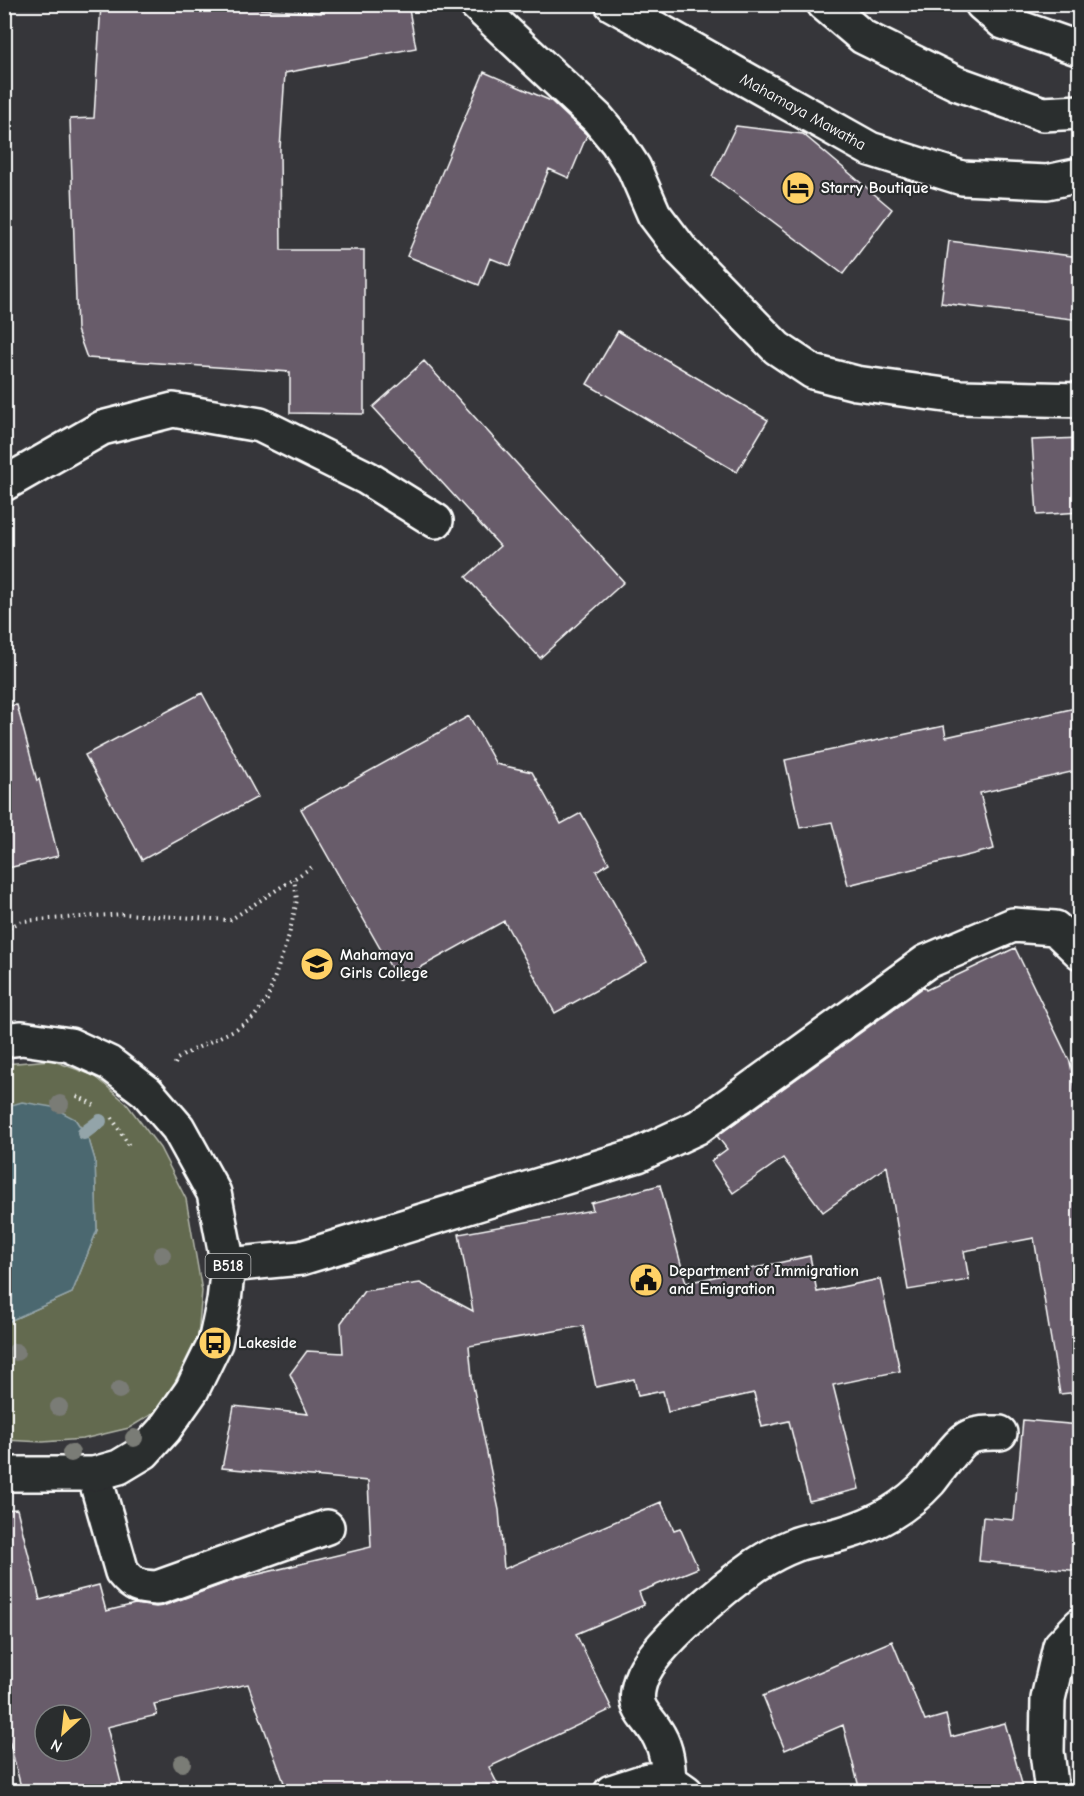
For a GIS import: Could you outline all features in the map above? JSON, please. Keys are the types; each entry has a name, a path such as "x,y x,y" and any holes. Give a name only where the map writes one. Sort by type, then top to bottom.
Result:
{"street":[{"path":"476,4 597,118 617,142 634,168 654,214 682,251 777,348 813,372 856,383 960,397 1080,400"},
{"name":"Mahamaya Mawatha","path":"612,4 870,149 962,178 1047,182 1080,175"},
{"path":"824,4 863,37 956,83 1043,114 1080,112"},
{"path":"982,4 1003,22 1076,50 1080,49"},
{"path":"4,484 102,428 173,410 260,425 367,478 436,521"},
{"path":"228,1265 301,1258 638,1155 698,1127 926,962 1013,925 1055,928 1080,952"},
{"name":"B518","path":"4,1040 22,1038 70,1045 109,1063 147,1092 178,1128 214,1193 228,1265 224,1301 215,1343 192,1390 164,1430 144,1452 118,1467 94,1474 4,1474"},
{"path":"677,1786 659,1735 646,1720 638,1704 637,1694 641,1677 668,1641 703,1607 758,1564 798,1543 841,1534 876,1522 905,1505 928,1483 967,1438 984,1432 1000,1433"},
{"path":"94,1474 122,1572 130,1582 140,1587 157,1588 327,1527"},
{"path":"1052,1791 1047,1752 1048,1699 1060,1646 1080,1625"},
{"path":"611,1791 648,1780 677,1786"}],"path":[{"path":"4,930 22,921 124,914 230,920 312,867"},
{"path":"168,1114 186,1100 189,1094 186,1085 175,1070 177,1059 236,1029 253,1017 267,1000 289,935 297,900 294,879"},
{"path":"110,1114 129,1146"}],"green space":[{"path":"51,1060 95,1076 126,1103 160,1148 186,1199 202,1291 198,1336 174,1384 157,1411 129,1428 83,1439 43,1442 5,1440 5,1323 72,1293 97,1230 95,1160 89,1140 75,1119 5,1107 5,1064"}],"water":[{"path":"22,1102 52,1107 75,1119 89,1140 95,1160 97,1230 72,1293 5,1323 5,1107"}],"building":[{"path":"101,4 181,4 321,13 319,4 408,4 416,48 285,73 280,149 281,250 364,250 364,414 290,413 290,372 87,358 77,330 70,119 94,118"},
{"path":"484,72 551,101 587,135 569,178 549,169 510,266 490,258 479,285 407,256"},
{"path":"736,126 803,134 892,209 843,274 712,176"},
{"path":"949,241 1080,257 1080,320 941,303"},
{"path":"618,331 768,420 737,472 587,384"},
{"path":"424,361 624,582 540,658 466,577 500,546 373,407"},
{"path":"1080,438 1080,512 1037,515 1032,440"},
{"path":"202,693 258,797 142,860 85,755"},
{"path":"17,705 37,781 39,779 58,856 4,869 4,706"},
{"path":"1080,707 1080,770 980,793 994,849 848,885 832,822 800,828 785,760 944,726 946,737"},
{"path":"469,716 496,764 532,772 561,824 581,813 609,863 596,871 647,962 555,1013 504,921 398,980 301,809"},
{"path":"1015,948 1070,1062 1080,1112 1080,1392 1060,1394 1034,1238 964,1251 969,1280 908,1290 887,1166 823,1212 783,1158 733,1193 711,1161 727,1149 717,1136 924,987 926,990"},
{"path":"660,1185 686,1283 810,1256 817,1292 880,1279 900,1371 833,1385 859,1489 809,1501 789,1421 762,1427 754,1393 668,1412 663,1391 638,1396 634,1379 596,1387 583,1326 469,1346 473,1386 499,1510 504,1569 661,1502 674,1530 680,1528 698,1568 639,1592 644,1605 576,1634 612,1709 489,1767 501,1791 287,1791 248,1684 154,1704 157,1715 107,1727 123,1791 22,1791 4,1720 4,1510 17,1509 40,1600 99,1585 106,1611 135,1604 163,1606 234,1580 371,1547 368,1481 222,1468 234,1406 308,1414 290,1374 307,1351 343,1353 341,1323 364,1291 420,1283 473,1311 459,1234 593,1210 591,1203"},
{"path":"1023,1420 1080,1425 1080,1571 979,1561 983,1517 1014,1520"},
{"path":"892,1641 925,1721 946,1715 951,1737 1005,1723 1024,1791 860,1791 843,1725 785,1750 763,1696"}],"waterway":[{"path":"84,1133 100,1121"}],"place":[{"name":"Starry Boutique","path":"798,188"},
{"name":"Mahamaya Girls College","path":"317,964"},
{"name":"Department of Immigration and Emigration","path":"646,1280"},
{"name":"Lakeside","path":"215,1343"}]}
